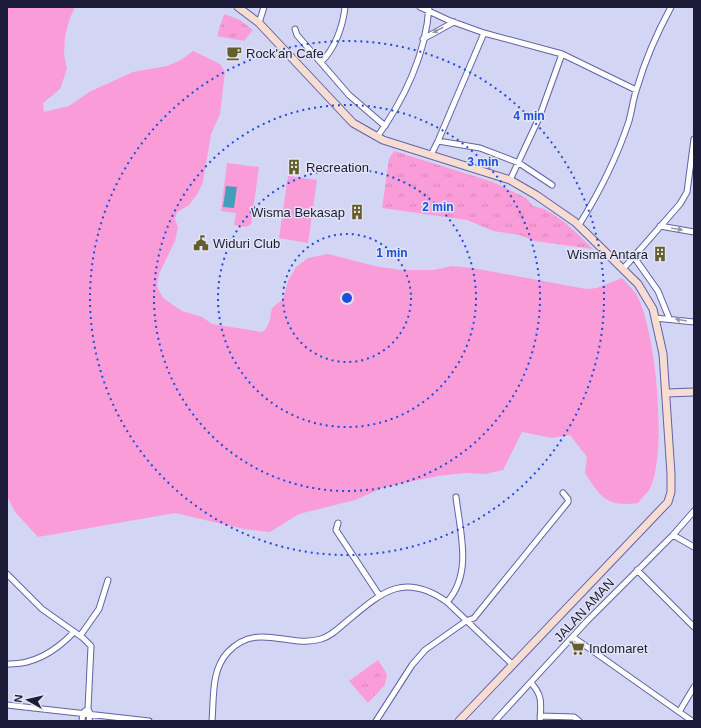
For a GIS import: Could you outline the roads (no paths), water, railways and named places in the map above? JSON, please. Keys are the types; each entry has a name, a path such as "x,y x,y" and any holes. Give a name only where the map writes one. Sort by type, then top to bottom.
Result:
{"street":[{"path":"238,7 260,23 346,116 361,128 377,137 510,180 536,195 579,226 623,269 646,296 655,318 663,354 667,393 671,474 671,492 668,502 459,721"},
{"path":"260,23 264,7"},
{"path":"322,62 328,56 336,40 345,7"},
{"path":"420,7 429,9 454,22 484,34 562,54 636,90"},
{"path":"579,226 604,181 619,146 629,120 636,90 646,59 671,7"},
{"path":"377,137 402,99 410,81 423,39 429,9"},
{"path":"423,39 454,22"},
{"path":"295,28 297,35 322,62 349,95 385,126"},
{"path":"431,155 484,34"},
{"path":"510,180 539,118 562,54"},
{"path":"623,269 680,204 687,192 691,184 691,149 694,139"},
{"path":"438,141 480,148 519,163 552,185"},
{"path":"660,226 694,232"},
{"path":"634,257 658,291 669,318"},
{"path":"655,318 669,318 694,322"},
{"path":"667,393 694,392"},
{"path":"376,721 412,665 425,650 466,621 474,618 484,607 568,502 568,499 563,493"},
{"path":"447,602 458,587 463,568 456,497"},
{"name":"JALAN AMAN","path":"495,721 587,621 673,535 694,511"},
{"path":"338,523 336,530 379,595"},
{"path":"673,535 694,547"},
{"path":"637,570 694,627"},
{"path":"7,574 42,609 80,636 90,646 89,721"},
{"path":"80,636 99,609 108,580"},
{"path":"212,721 216,671 224,656 234,646 243,640 257,636 310,641 320,639 331,635 379,595 390,590 416,588 437,595 447,602 512,664"},
{"path":"7,664 23,664 40,658 53,651 74,632"},
{"path":"573,637 692,721"},
{"path":"531,683 537,689 541,698 540,719 574,717 579,721"},
{"path":"679,712 694,687"},
{"path":"7,705 83,713 89,711 149,721"},
{"path":"82,721 83,713"}],"water":[{"path":"226,186 237,187 234,208 223,207"}],"place":[{"name":"Rock'an Cafe","path":"234,53"},
{"name":"Recreation","path":"294,167"},
{"name":"Wisma Bekasap","path":"357,212"},
{"name":"Widuri Club","path":"201,243"},
{"name":"Wisma Antara","path":"660,254"},
{"name":"Indomaret","path":"577,648"}]}
